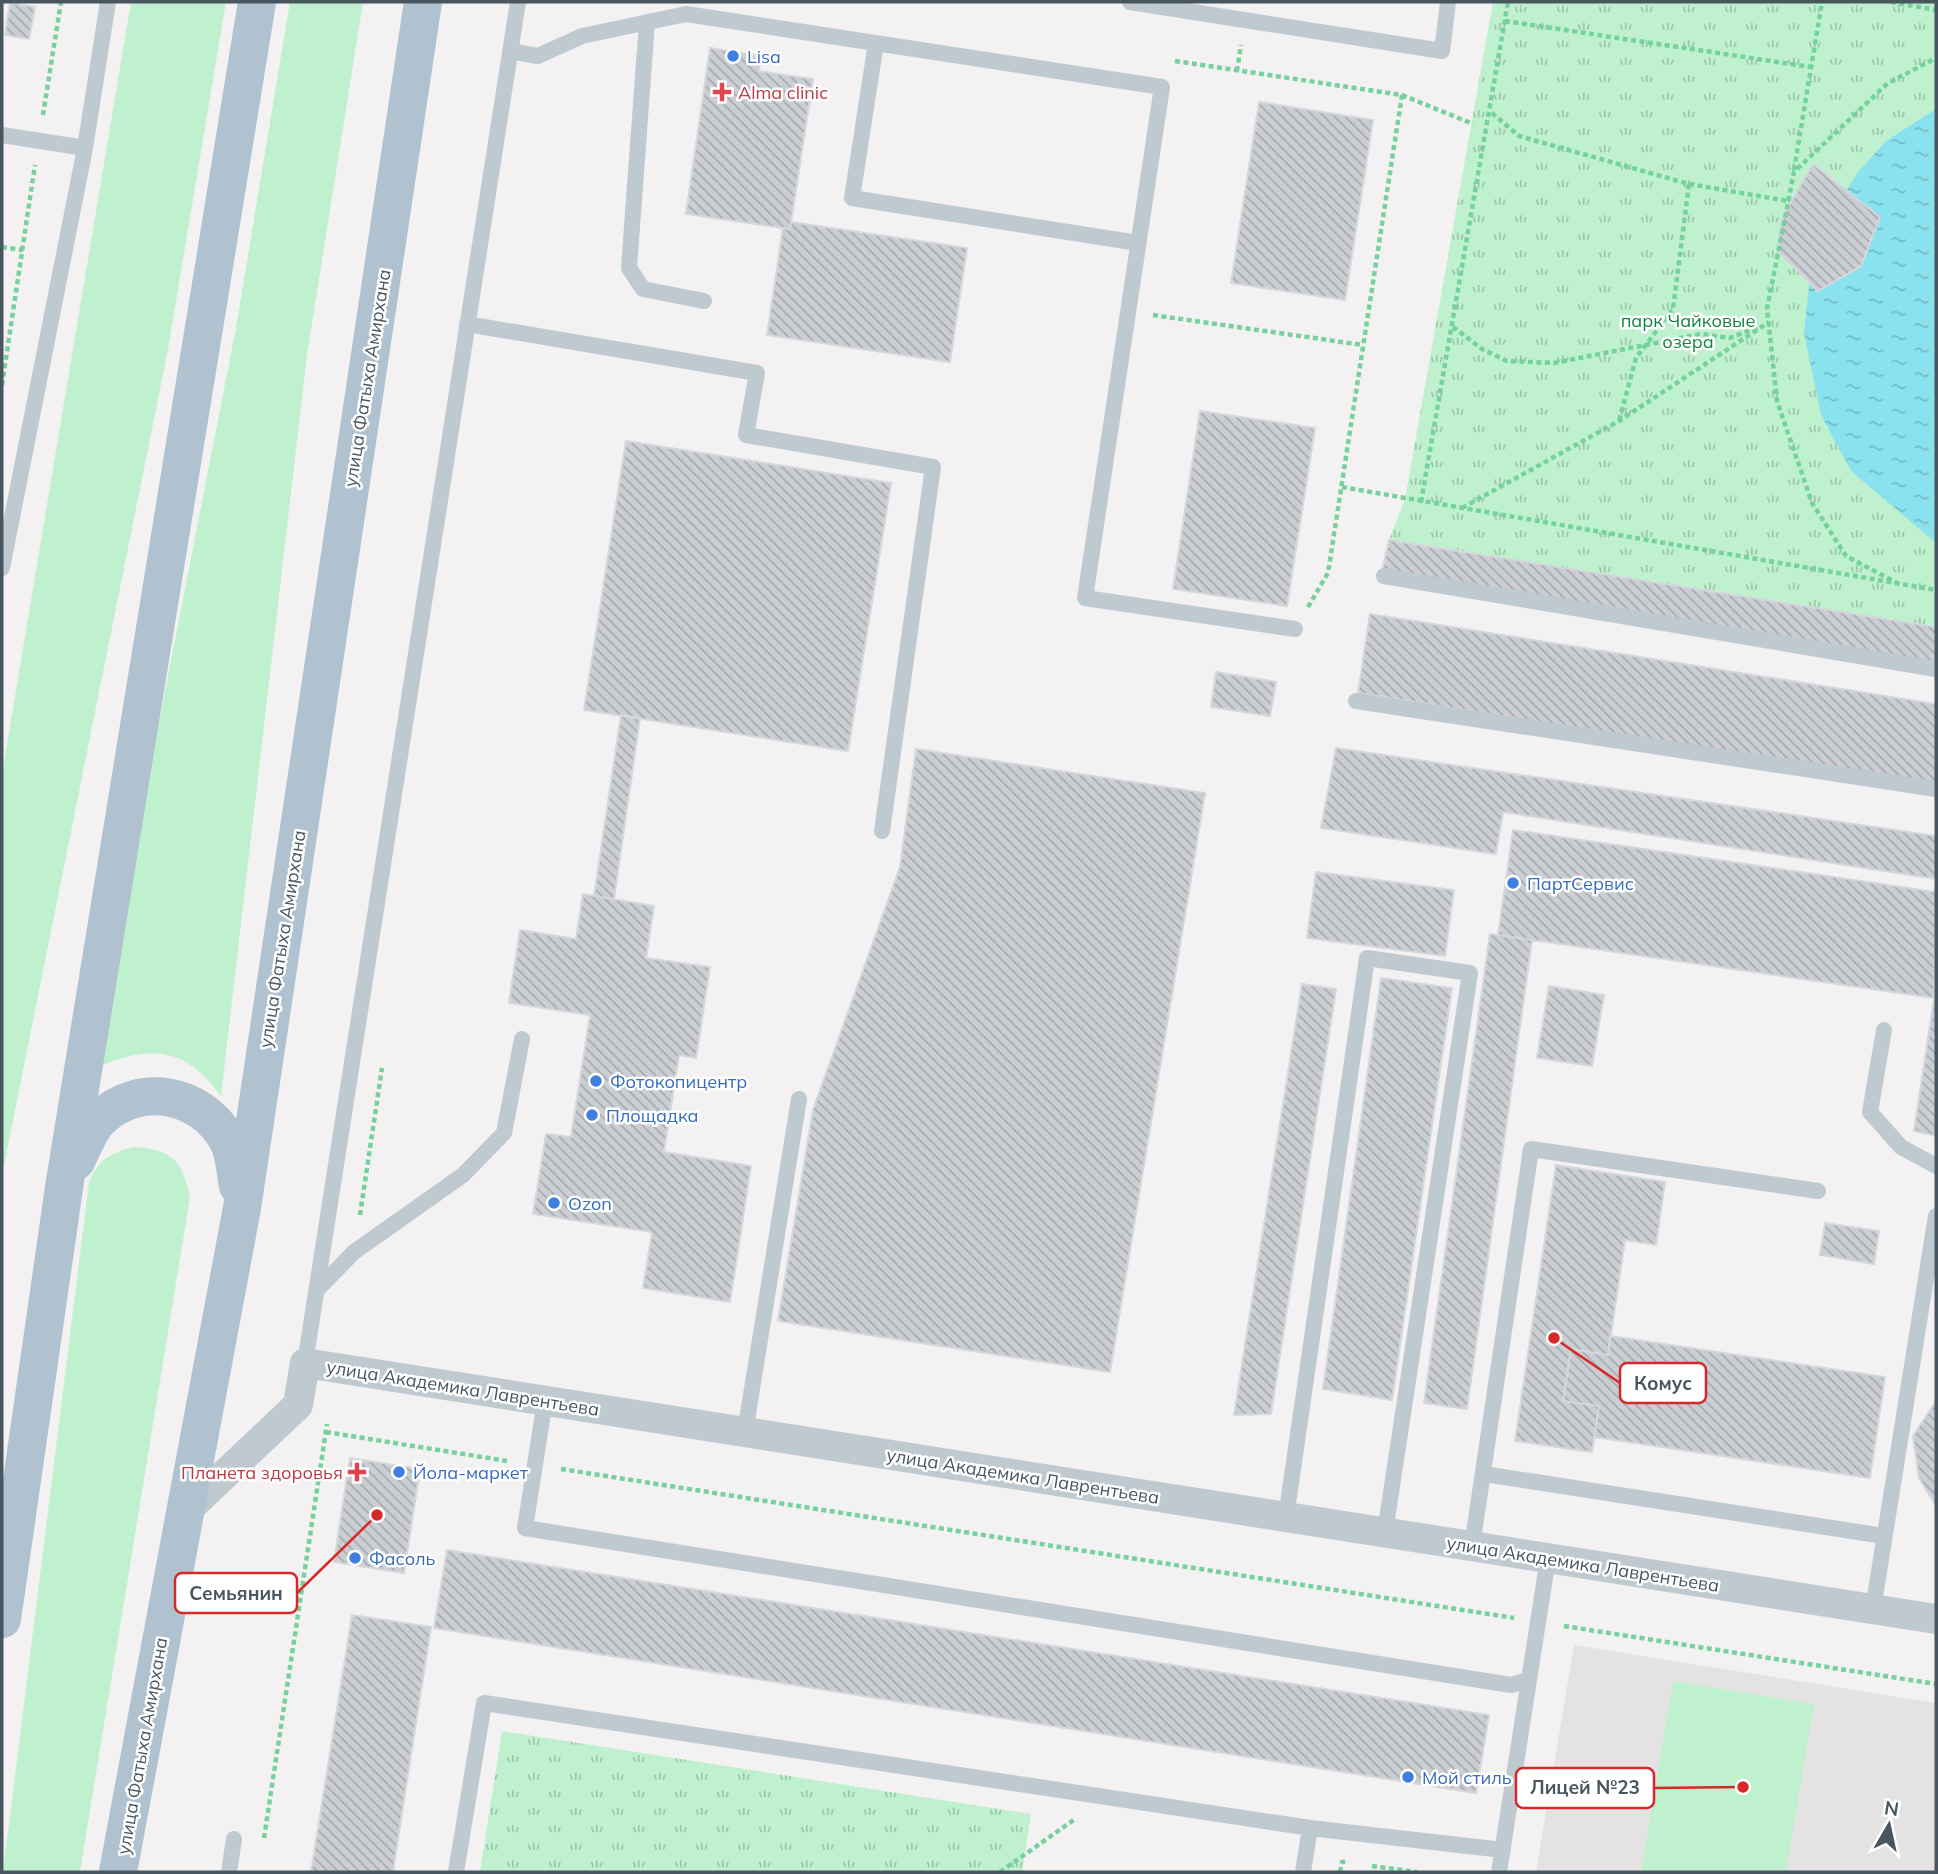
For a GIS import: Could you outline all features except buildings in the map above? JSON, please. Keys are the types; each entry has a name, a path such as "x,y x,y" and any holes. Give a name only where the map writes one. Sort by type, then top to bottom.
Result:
{"main road":[{"path":"2,1619 65,1181 257,2"},
{"name":"улица Фатыха Амирхана","path":"118,1872 242,1208 424,2"},
{"path":"65,1181 98,1121 118,1105 143,1096 169,1097 194,1104 215,1120 229,1142 242,1208"}],"street":[{"name":"улица Академика Лаврентьева","path":"185,1512 298,1405 305,1363 1936,1619"}],"lane":[{"path":"2,568 85,148 108,2"},
{"path":"305,1363 517,2"},
{"path":"1130,2 1442,51 1448,2"},
{"path":"510,51 538,56 582,36 686,14 1162,87 1085,598 1295,629"},
{"path":"647,22 629,268 643,289 704,302"},
{"path":"876,43 852,198 1138,243"},
{"path":"2,135 85,148"},
{"path":"467,324 757,373 746,435 933,467 882,831"},
{"path":"1384,576 1936,669"},
{"path":"1356,701 1936,789"},
{"path":"1286,1517 1367,958 1470,973 1385,1532"},
{"path":"1884,1030 1870,1112 1900,1147 1936,1166"},
{"path":"316,1291 354,1252 463,1175 504,1133 522,1039"},
{"path":"745,1432 799,1099"},
{"path":"1472,1546 1531,1149 1818,1191"},
{"path":"1873,1609 1936,1216"},
{"path":"545,1401 525,1528 1511,1685 1528,1680"},
{"path":"1484,1474 1885,1536"},
{"path":"2,1516 11,1558"},
{"path":"1499,1872 1548,1558"},
{"path":"456,1872 484,1703 1310,1828 1503,1850"},
{"path":"1303,1872 1310,1828"},
{"path":"229,1872 234,1839"}],"path":[{"path":"2,386 61,2"},
{"path":"1421,502 1491,112 1508,2"},
{"path":"1822,2 1794,172 1767,309 1777,401 1812,503 1846,556 1899,584"},
{"path":"1891,2 1936,10"},
{"path":"1505,21 1811,67"},
{"path":"1794,172 1888,83 1936,58"},
{"path":"1162,87 1167,60 1402,96 1472,124"},
{"path":"1295,629 1328,573 1402,96"},
{"path":"1491,112 1519,136 1689,184 1788,201"},
{"path":"1619,421 1636,358 1673,309 1689,184"},
{"path":"2,247 23,250"},
{"path":"1128,311 1363,345"},
{"path":"1453,326 1482,349 1507,361 1554,363 1701,334 1730,338 1769,323"},
{"path":"1461,509 1619,421 1769,323"},
{"path":"1342,487 1936,590"},
{"path":"262,1845 326,1432 1936,1685"},
{"path":"1000,1872 1107,1797"},
{"path":"1340,1872 1342,1861 1355,1863"},
{"path":"1367,1865 1417,1872"}],"shaded area":[{"path":"1574,1645 1936,1703 1936,1872 1536,1872"}],"green space":[{"path":"131,2 226,2 168,349 2,1175 2,774"},
{"path":"290,2 363,2 307,355 221,1096 193,1066 163,1054 130,1056 91,1070 236,328"},
{"name":"парк Чайковые озера","path":"1493,2 1936,2 1936,627 1389,540 1405,499"},
{"path":"134,1147 158,1151 174,1159 183,1174 190,1197 80,1872 3,1872 89,1182 106,1158"},
{"path":"1673,1681 1814,1704 1786,1872 1641,1872"},
{"path":"502,1731 1031,1814 1022,1872 480,1872"}],"water":[{"path":"1936,109 1936,543 1851,471 1821,415 1804,333 1811,267 1825,226 1858,172 1886,141"}],"place":[{"name":"Lisa","path":"733,56"},
{"name":"Alma clinic","path":"722,92"},
{"name":"ПартСервис","path":"1513,883"},
{"name":"Фотокопицентр","path":"596,1081"},
{"name":"Площадка","path":"592,1115"},
{"name":"Ozon","path":"554,1203"},
{"name":"Комус","path":"1554,1338"},
{"name":"Планета здоровья","path":"357,1472"},
{"name":"Йола-маркет","path":"399,1472"},
{"name":"Семьянин","path":"377,1515"},
{"name":"Фасоль","path":"355,1558"},
{"name":"Мой стиль","path":"1408,1777"},
{"name":"Лицей №23","path":"1743,1787"}]}
